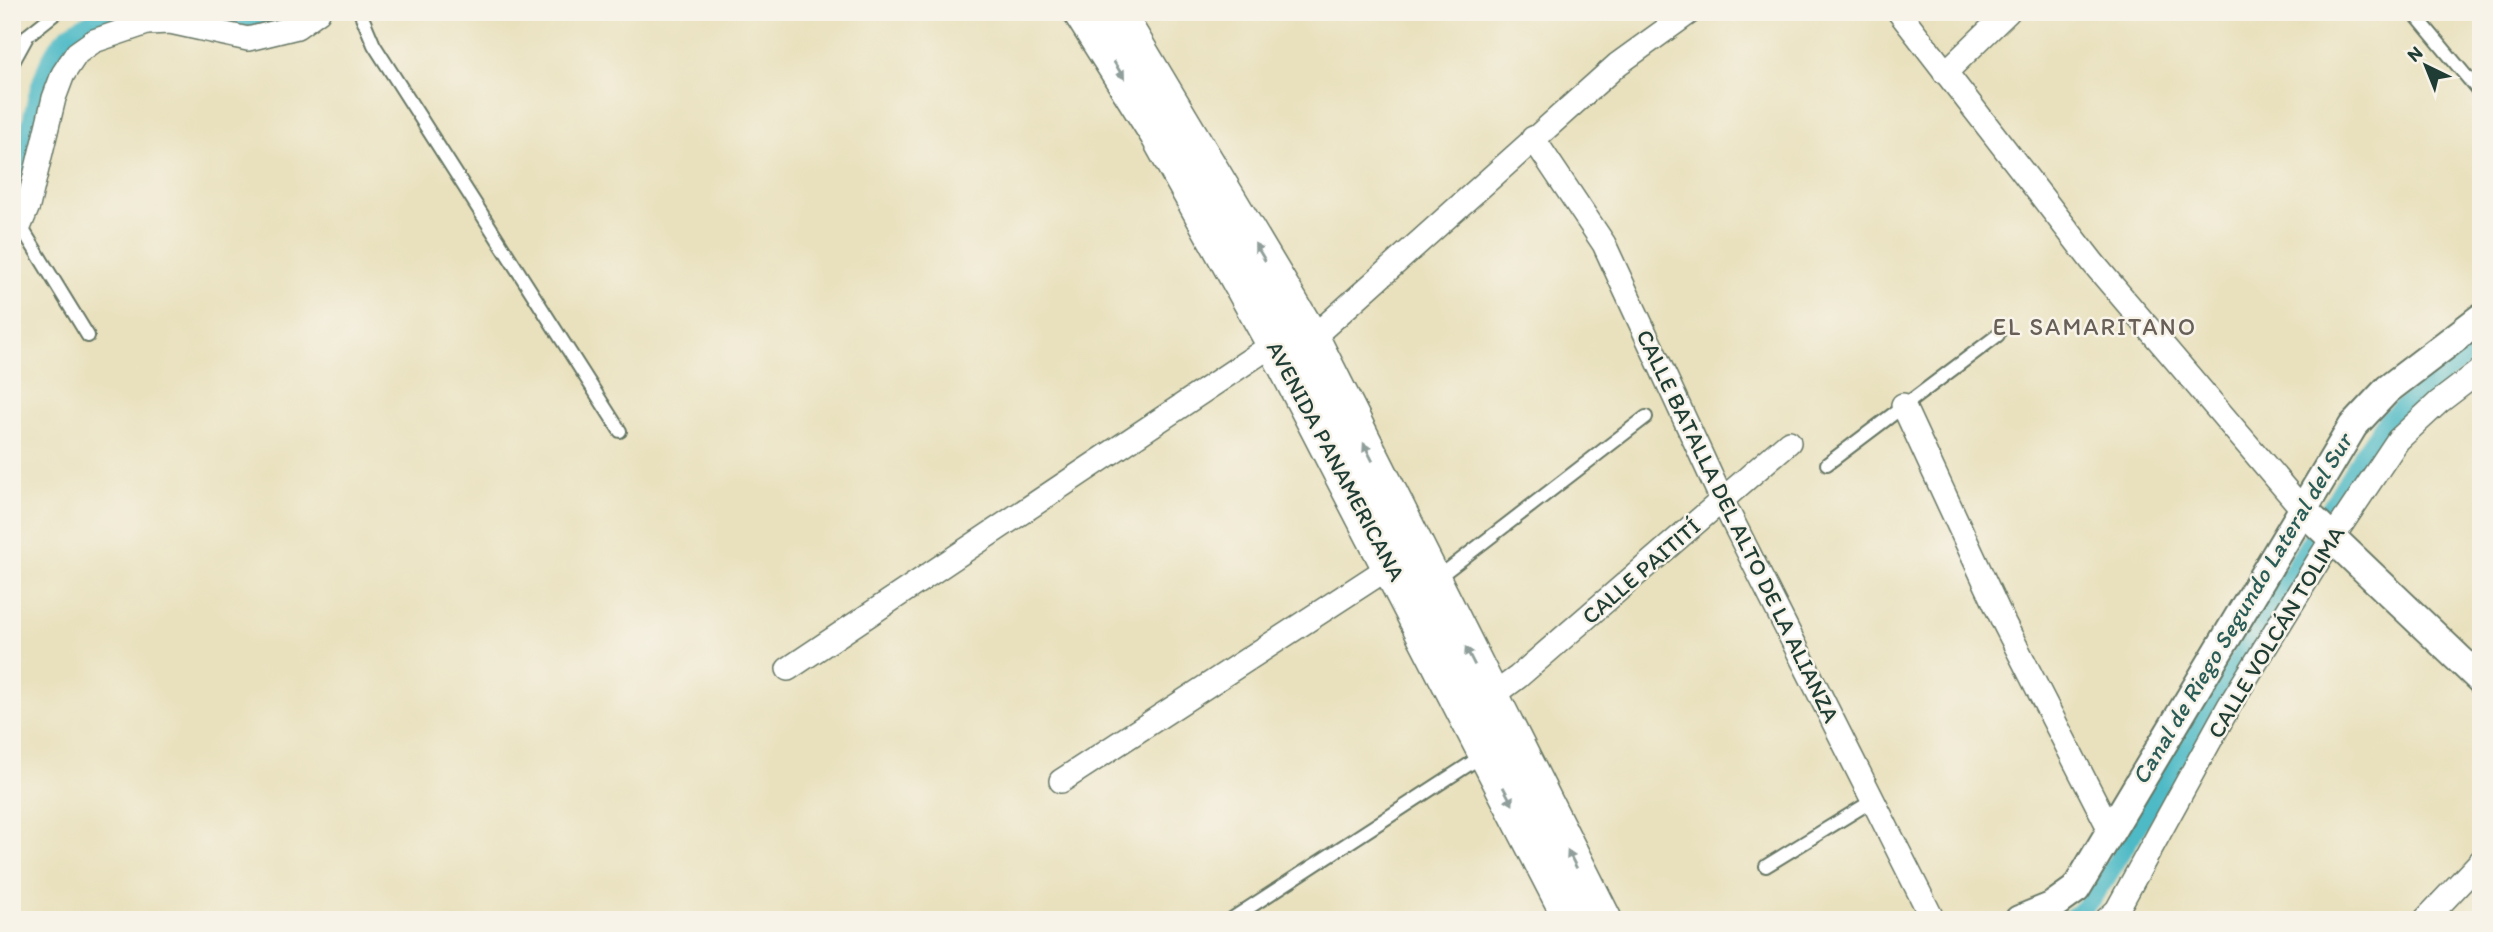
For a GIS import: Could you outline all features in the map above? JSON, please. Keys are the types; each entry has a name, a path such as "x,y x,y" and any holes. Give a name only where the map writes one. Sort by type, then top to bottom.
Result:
{"main road":[{"name":"AVENIDA PANAMERICANA","path":"1082,12 1158,133 1275,343 1573,920"},
{"name":"AVENIDA PANAMERICANA","path":"1115,12 1311,339 1603,920"}],"street":[{"path":"16,229 28,206 54,98 63,74 77,53 94,41 147,23 170,22 248,39 297,27 318,12"},
{"path":"1311,339 1618,64 1690,12"},
{"path":"1899,12 2094,264 2318,523 2481,680"},
{"path":"1945,73 2008,12"},
{"name":"CALLE BATALLA DEL ALTO DE LA ALIANZA","path":"1533,138 1604,244 1722,500 1933,920"},
{"name":"CALLE VOLCÁN TOLIMA","path":"2106,920 2116,910 2229,706 2318,523 2353,426 2368,407 2388,389 2481,318"},
{"path":"788,669 1275,343"},
{"name":"CALLE VOLCÁN TOLIMA","path":"2019,920 2051,907 2076,889 2110,830 2318,523 2399,440 2440,402 2481,370"},
{"path":"1903,405 2003,621 2110,830"},
{"name":"CALLE PAITITÍ","path":"1491,697 1518,677 1790,442"},
{"path":"1061,781 1391,565"},
{"path":"2425,920 2481,861"}],"lane":[{"path":"12,64 28,34 57,12"},
{"path":"360,12 374,45 621,431"},
{"path":"2413,12 2481,94"},
{"path":"16,229 88,336"},
{"path":"1827,464 1998,335"},
{"path":"1433,582 1646,417"},
{"path":"1230,920 1486,753"},
{"path":"1766,866 1872,801"}],"path":[{"path":"12,896 27,920"},
{"path":"327,920 333,916"}],"waterway":[{"path":"12,214 19,201 39,91 55,51 77,30 114,12"},
{"path":"211,12 253,26 280,26"},
{"name":"Canal de Riego Segundo Lateral del Sur","path":"2068,920 2084,907 2105,880 2362,456 2387,420 2481,344"}],"district":[{"name":"EL SAMARITANO","path":"2095,327"}]}
